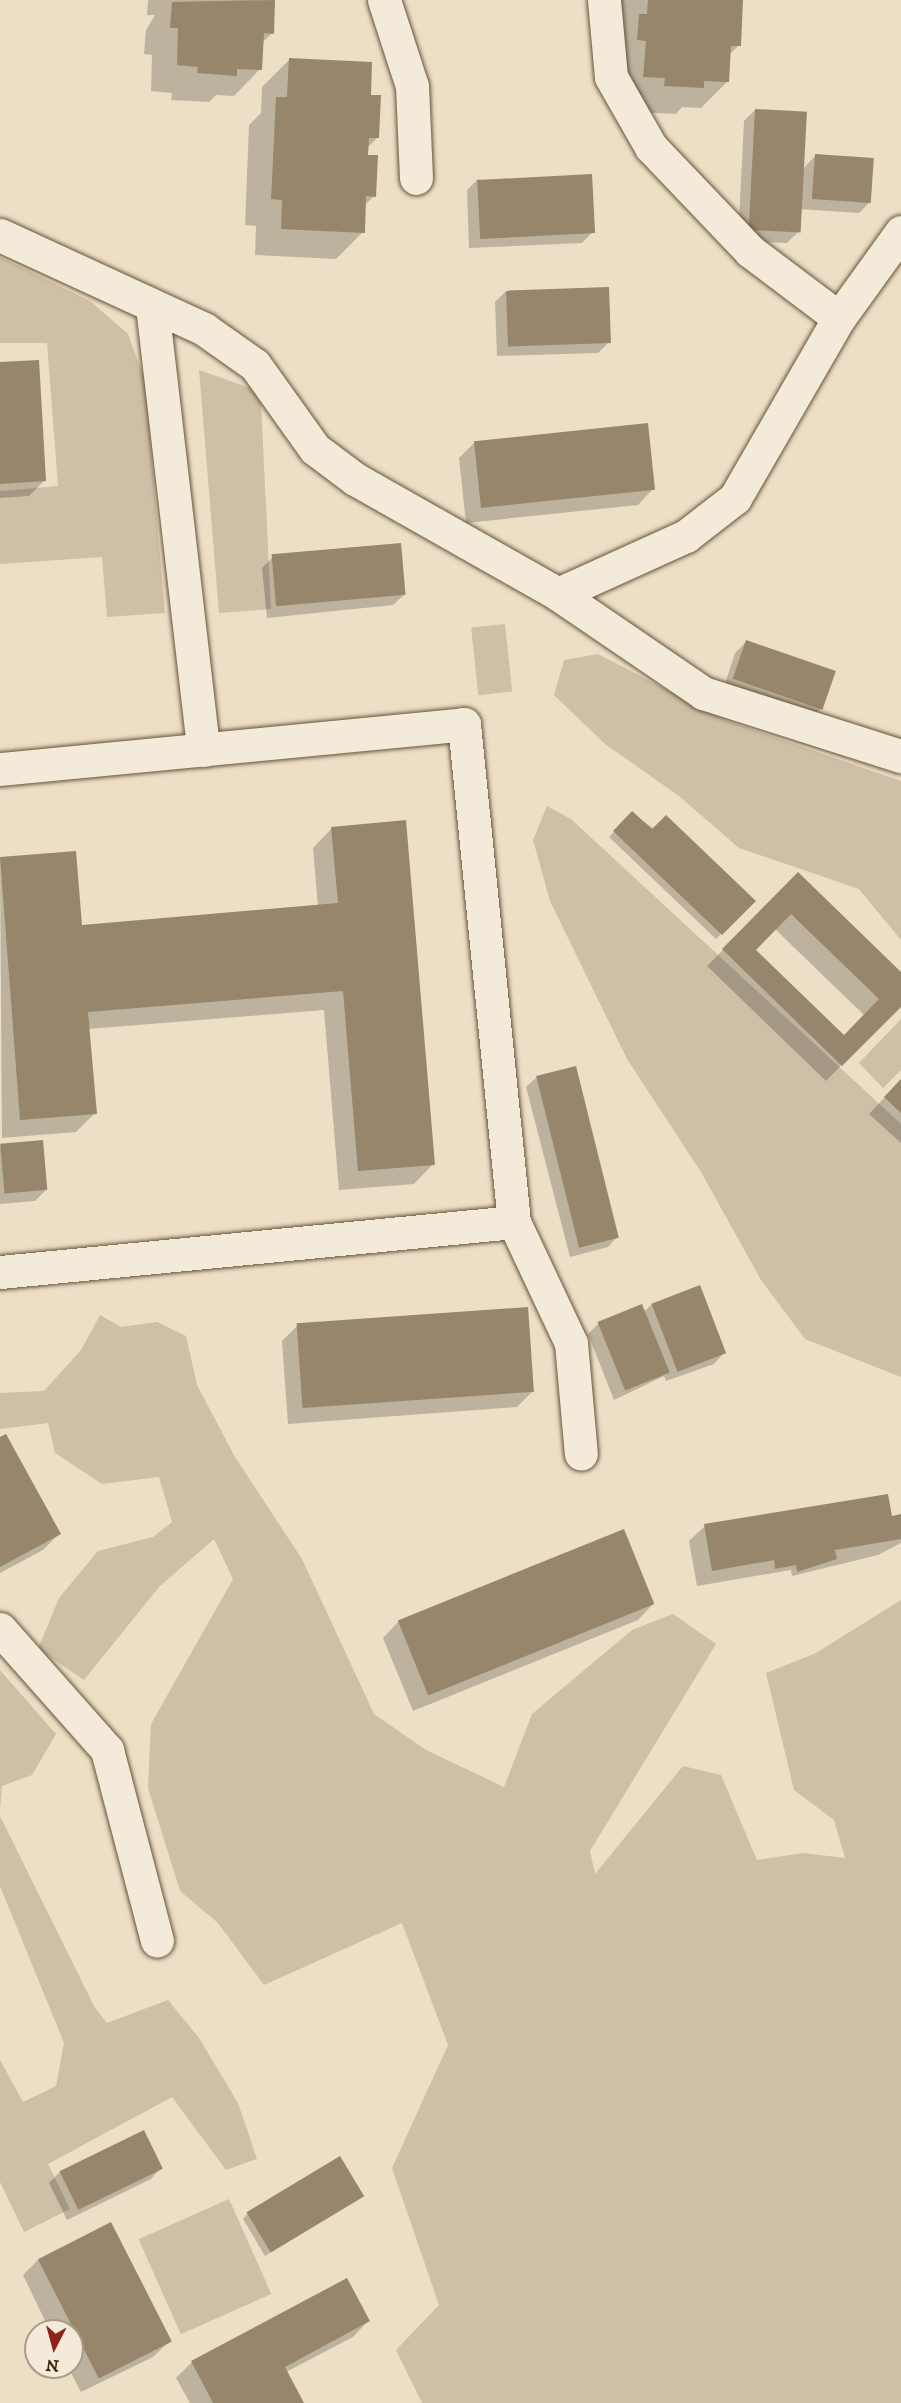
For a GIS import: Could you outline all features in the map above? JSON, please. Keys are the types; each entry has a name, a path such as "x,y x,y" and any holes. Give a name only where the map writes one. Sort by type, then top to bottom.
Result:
{"street":[{"path":"384,0 412,87 416,178"},
{"path":"604,0 611,77 651,147 750,251 839,318"},
{"path":"558,594 686,536 735,498 839,318 901,232"},
{"path":"0,236 204,329 255,365 315,449 355,479 558,594 704,693 901,756"},
{"path":"152,306 203,750"},
{"path":"0,769 464,724 514,1222 571,1343 581,1454"},
{"path":"0,1272 514,1222"},
{"path":"0,1629 107,1750 157,1941"}],"shaded area":[{"path":"0,257 90,301 128,334 145,381 165,613 107,617 102,557 0,564 0,491 58,486 47,343 0,343"},
{"path":"199,370 253,389 261,404 271,609 219,613"},
{"path":"505,624 512,692 478,695 471,628"},
{"path":"598,654 725,720 901,781 901,940 859,889 739,848 679,796 605,744 554,695 564,660"},
{"path":"547,806 571,819 901,1124 901,1377 805,1339 761,1280 701,1172 627,1059 550,901 533,840"},
{"path":"901,1019 901,1070 883,1088 859,1063"},
{"path":"100,1315 121,1327 157,1322 186,1336 197,1385 235,1457 302,1559 374,1714 426,1750 504,1787 532,1714 632,1630 673,1614 716,1644 590,1851 595,1874 683,1766 721,1775 757,1860 803,1853 845,1858 834,1820 794,1790 766,1673 816,1653 901,1600 901,2403 422,2403 396,2350 439,2305 392,2168 448,2045 402,1923 264,1985 218,1923 180,1891 148,1788 151,1724 233,1579 214,1539 159,1587 84,1680 38,1649 59,1598 98,1551 153,1537 172,1522 159,1477 102,1484 55,1453 48,1423 0,1429 0,1393 44,1391 81,1350"},
{"path":"0,1670 56,1734 32,1775 2,1786 0,1809"},
{"path":"0,1816 95,2008 107,2023 168,2000 199,2038 238,2103 257,2159 226,2170 172,2097 48,2164 70,2209 24,2232 0,2182 0,2060 23,2102 56,2086 64,2043 0,1886"},
{"path":"229,2199 271,2294 181,2334 139,2239"}],"building":[{"path":"275,0 274,34 264,33 262,70 237,69 237,76 197,73 198,67 177,65 178,28 170,28 172,2"},
{"path":"648,0 743,0 741,46 731,46 729,82 704,81 704,88 664,86 665,78 643,77 646,41 637,40 639,14 647,14"},
{"path":"289,58 372,62 371,95 381,95 379,138 369,138 368,155 378,155 376,197 366,196 365,233 281,229 282,200 271,199 276,97 287,97"},
{"path":"755,109 807,112 801,233 749,230"},
{"path":"815,154 874,158 871,203 812,199"},
{"path":"592,174 595,233 480,239 477,180"},
{"path":"609,287 611,343 508,347 506,291"},
{"path":"39,360 46,481 0,484 0,362"},
{"path":"648,423 655,490 481,508 474,441"},
{"path":"401,543 406,595 276,606 271,554"},
{"path":"746,640 836,671 822,710 733,679"},
{"path":"632,811 652,829 666,815 756,901 722,935 613,831"},
{"path":"406,820 435,1165 358,1171 343,991 88,1012 97,1114 20,1120 0,857 76,851 82,925 338,903 331,827"},
{"path":"798,872 901,972 901,1007 842,1066 722,949","holes":["791,914 879,999 844,1035 756,950"]},
{"path":"576,1066 619,1238 579,1248 536,1076"},
{"path":"901,1079 901,1113 884,1097"},
{"path":"43,1140 47,1190 5,1194 0,1144"},
{"path":"700,1285 726,1353 678,1372 651,1304"},
{"path":"642,1304 670,1373 625,1391 597,1322"},
{"path":"528,1307 534,1392 302,1408 297,1323"},
{"path":"6,1434 61,1534 0,1567 0,1437"},
{"path":"888,1494 892,1516 901,1514 901,1539 835,1550 837,1559 797,1572 796,1565 775,1569 774,1560 712,1571 704,1524"},
{"path":"624,1529 654,1604 428,1696 398,1620"},
{"path":"144,2130 163,2169 78,2210 60,2171"},
{"path":"340,2156 364,2196 271,2252 247,2212"},
{"path":"111,2222 172,2341 99,2379 84,2350 84,2319 68,2319 38,2259"},
{"path":"347,2278 370,2321 285,2367 304,2403 213,2403 191,2361"}]}
